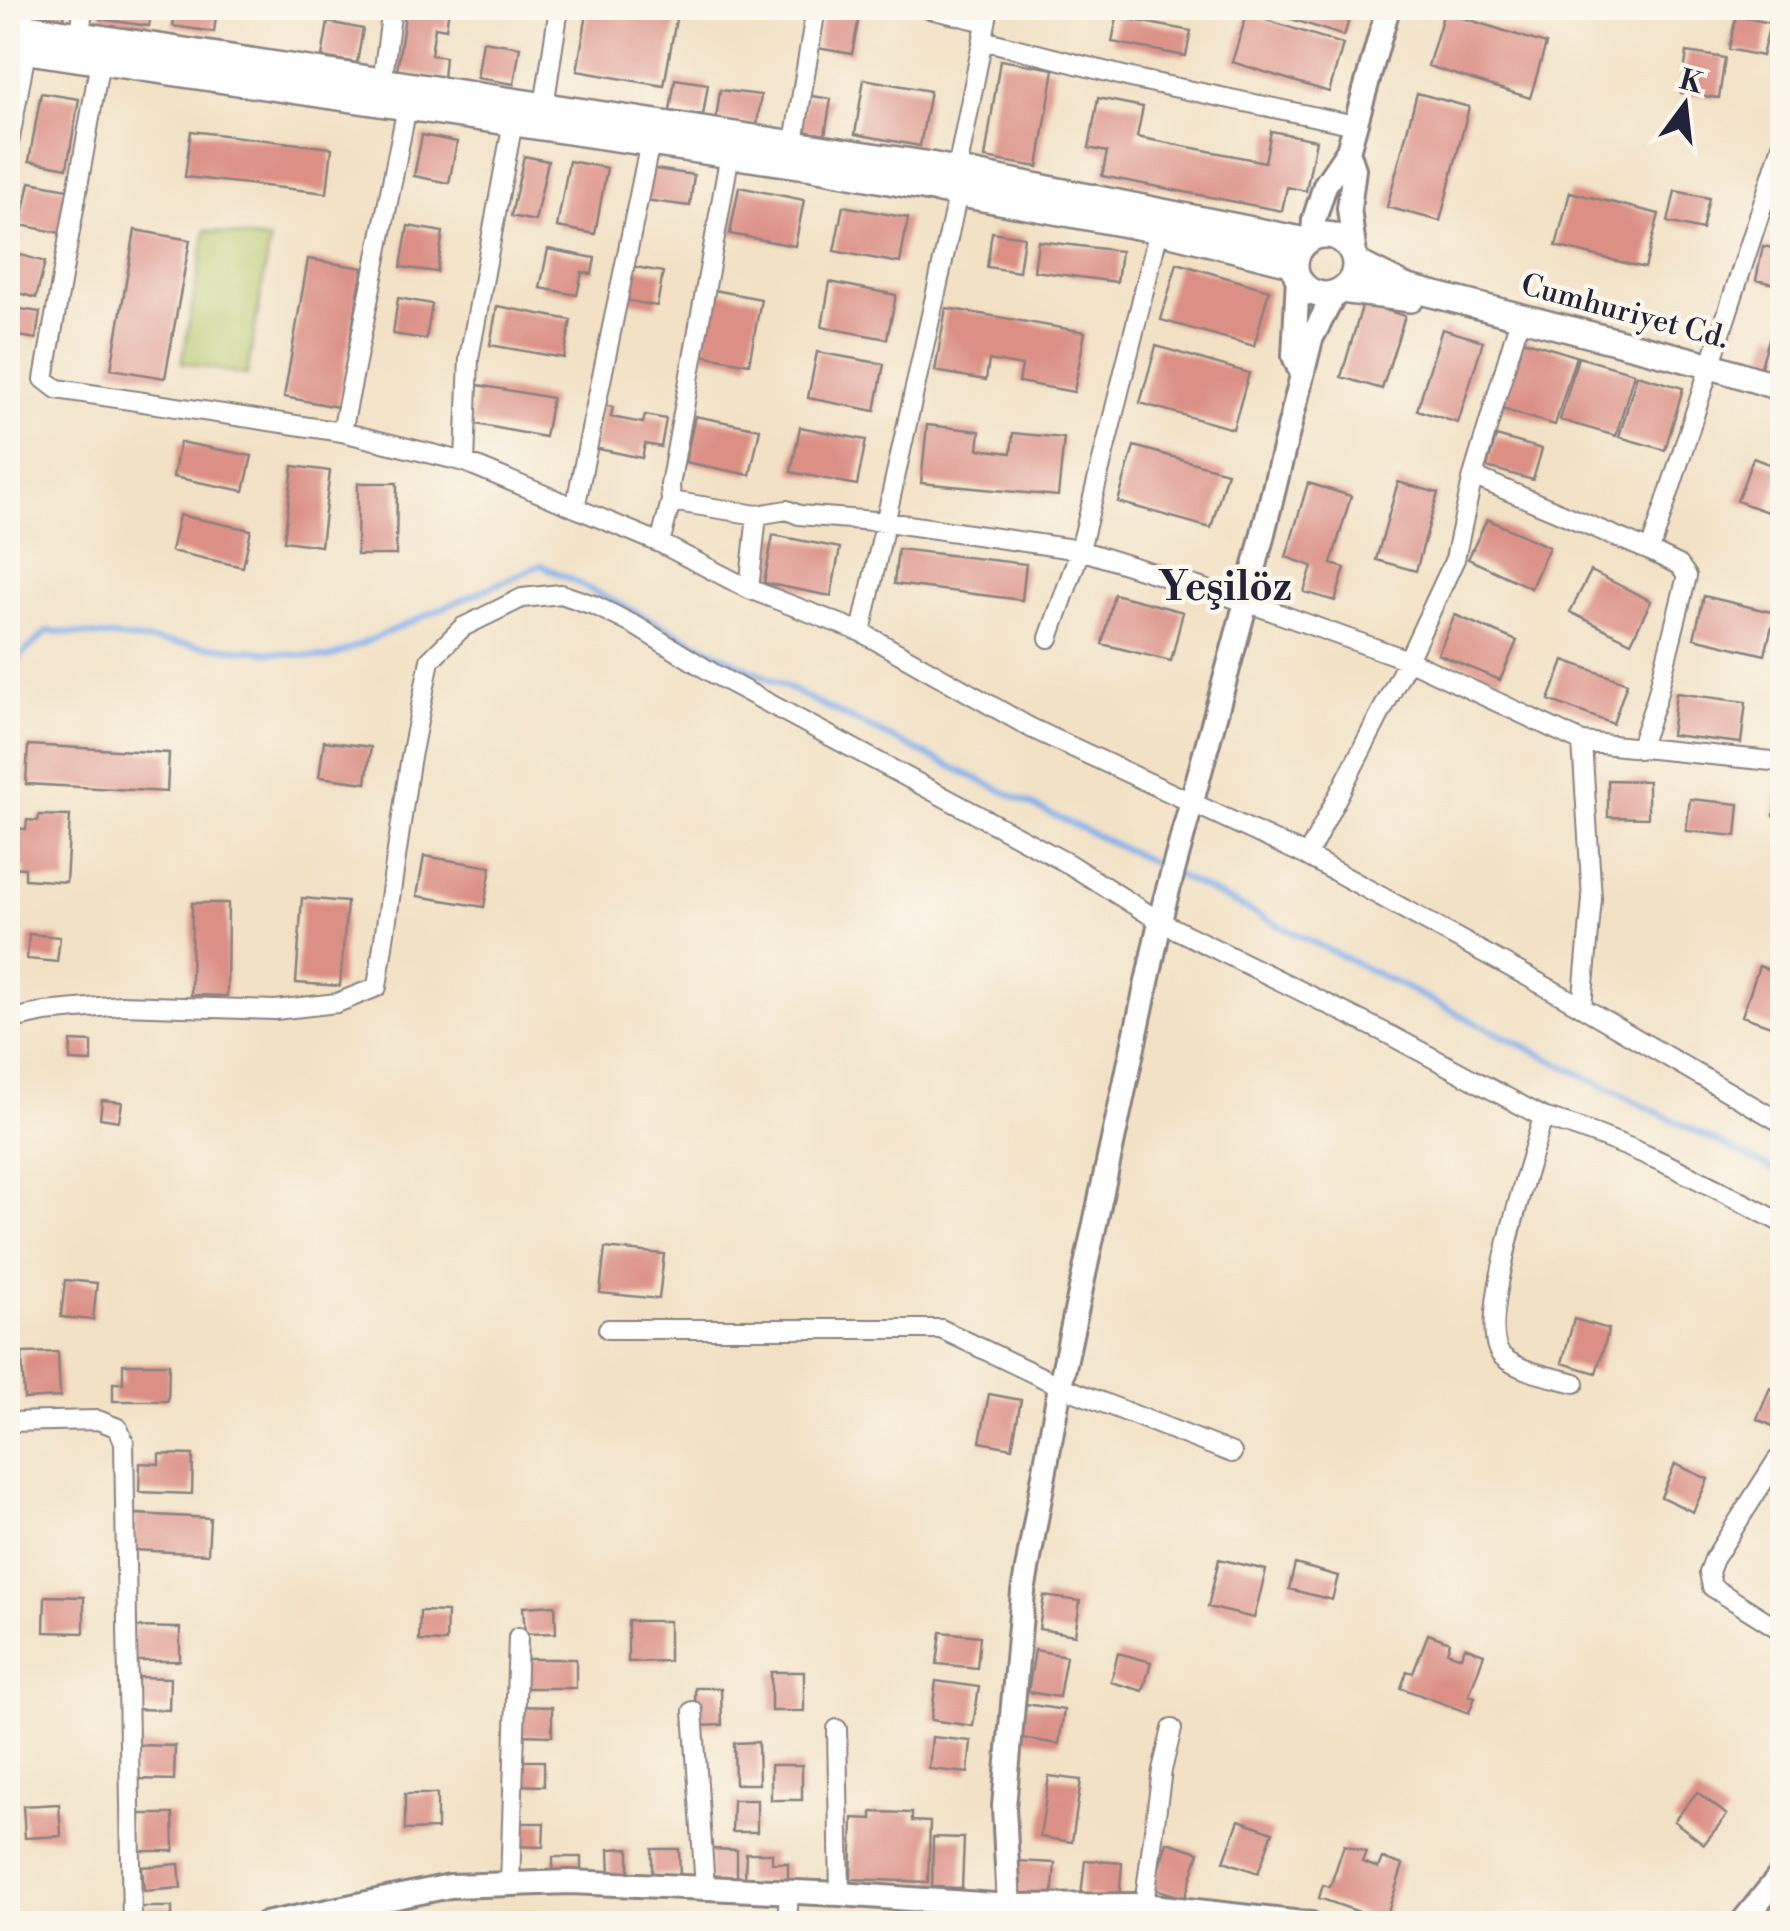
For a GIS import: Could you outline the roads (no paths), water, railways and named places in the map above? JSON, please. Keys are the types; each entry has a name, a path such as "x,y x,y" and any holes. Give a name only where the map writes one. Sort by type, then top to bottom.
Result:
{"main road":[{"path":"8,24 86,52"},
{"path":"17,49 86,52 546,115 794,142 1159,230 1303,255 1330,235 1352,250 1355,260 1354,276 1338,292"},
{"path":"381,92 407,107 513,122 546,115 650,142 957,182 1303,255"},
{"path":"1303,255 1305,287 1316,294 1451,298"},
{"path":"1355,260 1405,288 1451,298"},
{"name":"Cumhuriyet Cd.","path":"1451,298 1782,388"}],"street":[{"path":"83,8 86,52 44,379 57,389 342,432 465,462 660,543 749,589 861,632 1031,728 1307,856 1582,1007 1782,1123"},
{"path":"381,92 392,8"},
{"path":"546,115 559,8"},
{"path":"794,142 816,8"},
{"path":"925,8 986,23 1135,79 1355,125"},
{"path":"1302,376 1294,356 1303,255 1326,185 1348,151 1388,8"},
{"path":"861,632 957,182 986,23"},
{"path":"8,150 17,49"},
{"path":"342,432 407,107"},
{"path":"465,462 469,358 513,122"},
{"path":"574,508 650,142"},
{"path":"1650,551 1782,145"},
{"path":"1348,151 1354,169 1349,208 1355,260"},
{"path":"660,543 672,501 670,485 730,154"},
{"path":"1050,638 1080,550 1159,230"},
{"path":"1011,1915 1004,1807 1023,1592 1060,1386 1162,915 1312,338 1338,292"},
{"path":"1307,856 1408,660 1455,558 1473,476 1520,318"},
{"path":"1473,476 1650,551 1679,565 1687,576 1656,700 1638,749"},
{"path":"672,501 757,515 786,510 798,515 887,522 1080,550 1246,602 1408,660 1582,742 1782,762"},
{"path":"749,589 757,515"},
{"path":"8,1020 44,1012 120,1005 276,1010 337,1002 377,987 410,762 430,660 463,627 522,598 561,594 636,626 716,675 1543,1117 1603,1134 1654,1156 1782,1222"},
{"path":"1582,742 1592,899 1582,1007"},
{"path":"1543,1117 1504,1253 1492,1333 1501,1355 1574,1384"},
{"path":"608,1329 941,1329 1060,1386 1232,1453"},
{"path":"8,1422 98,1420 118,1428 124,1442 132,1924"},
{"path":"1777,1460 1709,1572 1712,1588 1782,1632"},
{"path":"510,1884 518,1636"},
{"path":"693,1712 705,1888"},
{"path":"837,1729 840,1894"},
{"path":"1144,1905 1162,1770 1172,1729"},
{"path":"1748,1922 1782,1873"},
{"path":"265,1924 450,1886 570,1882 840,1894 1011,1915 1144,1905 1312,1924"},
{"path":"787,1924 789,1892"}],"waterway":[{"path":"8,667 48,631 329,658 541,565 1166,869"},
{"path":"1177,875 1782,1174"}],"district":[{"name":"Yeşilöz","path":"1225,586"}]}
